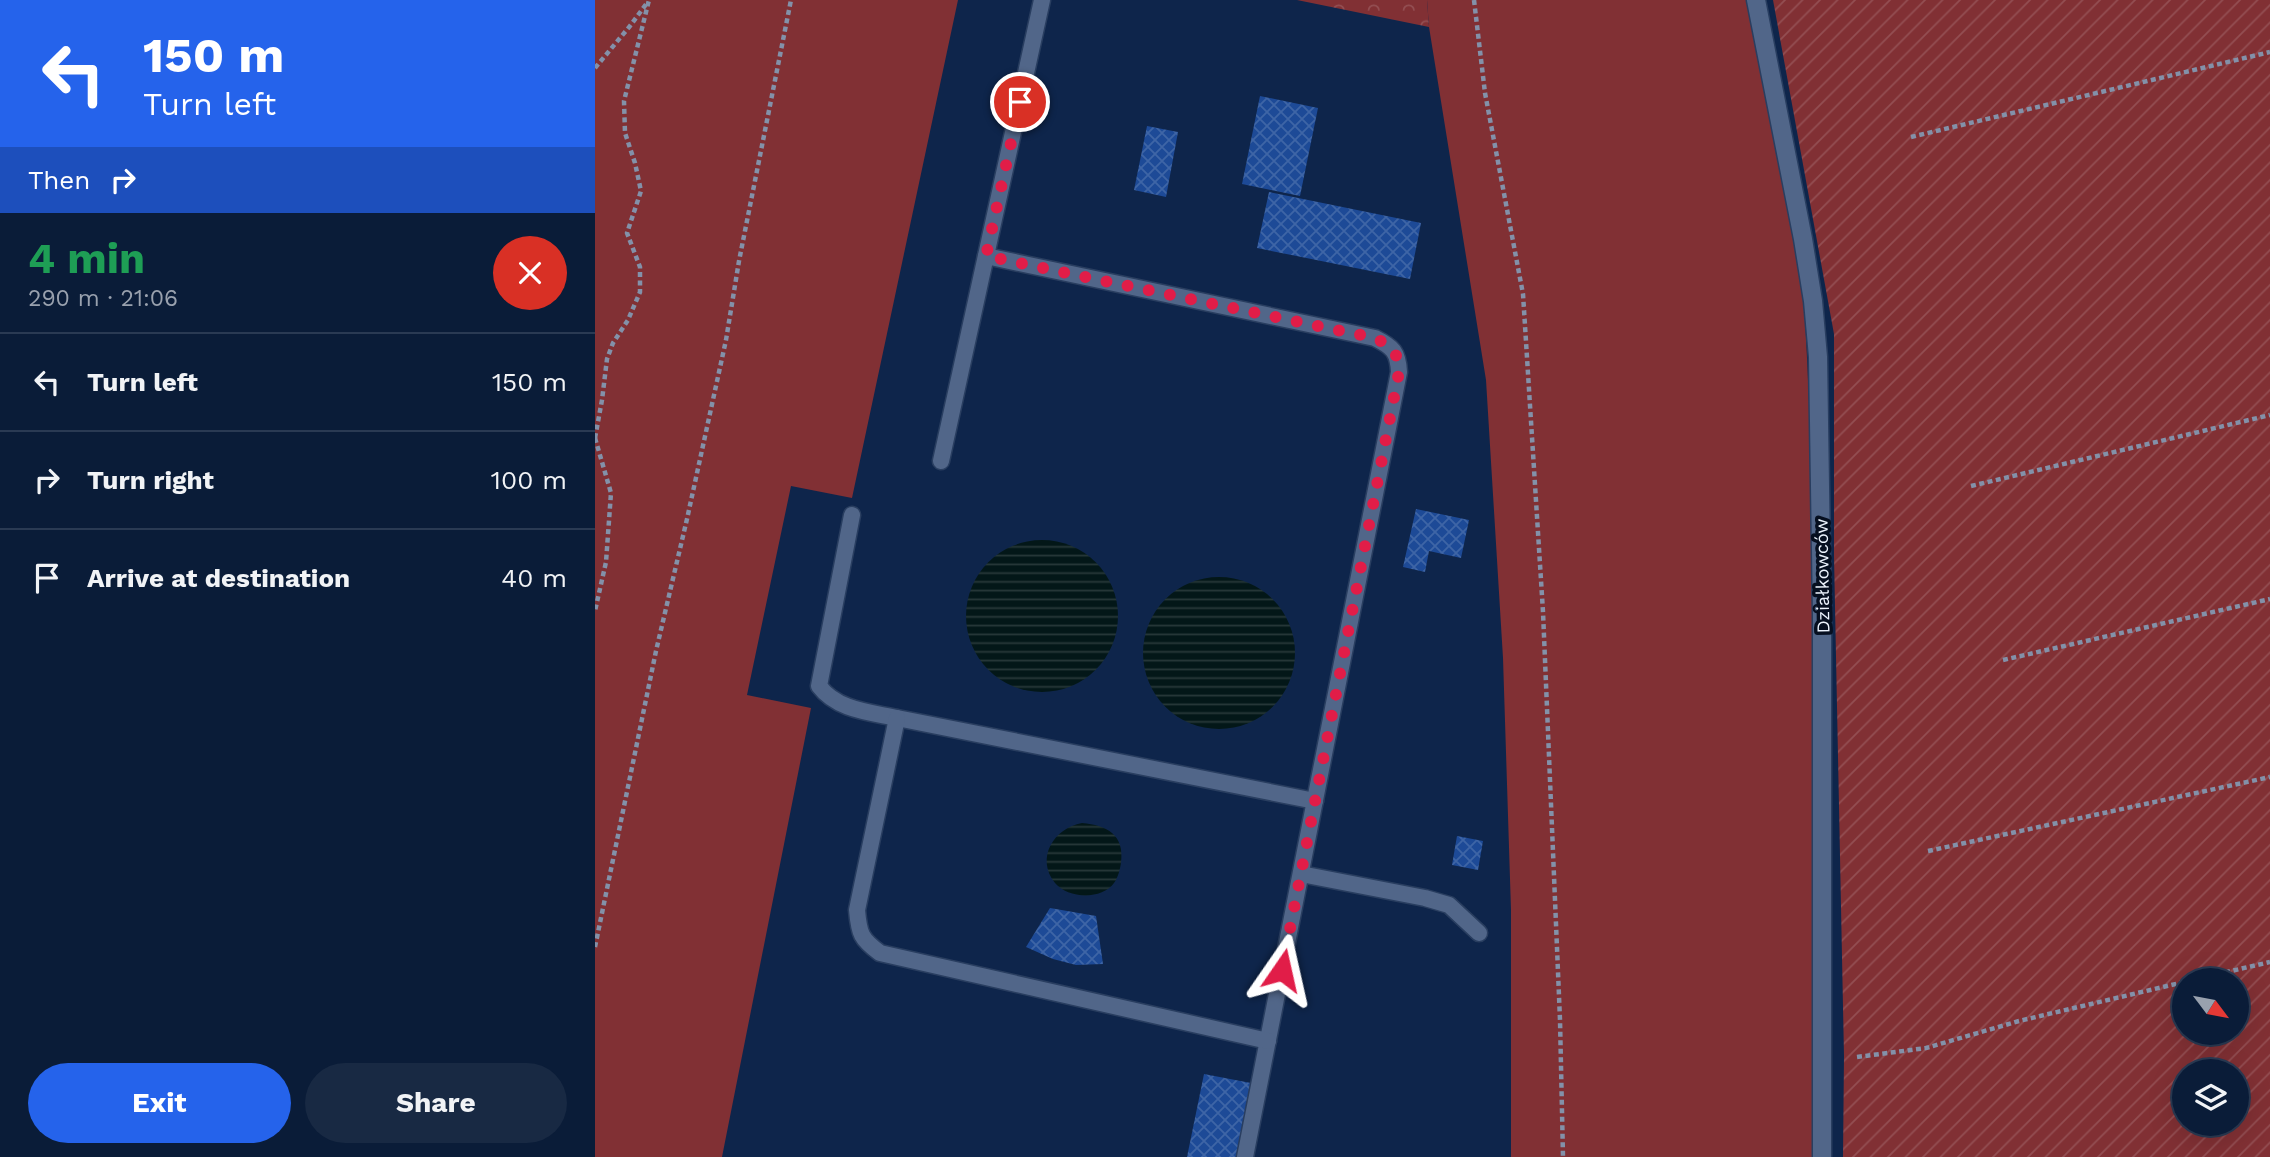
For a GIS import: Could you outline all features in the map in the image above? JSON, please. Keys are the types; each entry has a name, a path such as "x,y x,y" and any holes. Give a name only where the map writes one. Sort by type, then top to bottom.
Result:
{"street":[{"name":"Działkowców","path":"1756,0 1803,239 1813,301 1818,357 1822,614 1822,1157"}],"lane":[{"path":"941,461 1042,0"},
{"path":"986,256 1375,338 1389,345 1398,358 1399,372 1245,1157"},
{"path":"852,515 819,686 828,697 847,707 897,718 1315,801"},
{"path":"897,718 857,910 858,930 865,942 880,953 1268,1041"},
{"path":"1301,874 1450,905 1479,933"}],"path":[{"path":"595,68 649,0"},
{"path":"595,611 606,562 611,493 595,438 603,400 607,359 640,292 640,267 627,233 641,191 625,133 624,101 649,0"},
{"path":"595,947 656,651 726,340 791,0"},
{"path":"1473,0 1485,93 1523,294 1543,612 1563,1157"},
{"path":"1911,137 2270,51"},
{"path":"1971,486 2270,415"},
{"path":"2003,660 2270,599"},
{"path":"1928,851 2270,776"},
{"path":"2244,968 2270,962"},
{"path":"1857,1057 1926,1048 2019,1021 2172,985"}],"green space":[{"path":"595,0 958,0 852,498 791,486 747,695 811,708 722,1157 595,1157"},
{"path":"1297,0 1427,0 1429,27"},
{"path":"1427,0 1747,0 1801,229 1811,444 1813,1157 1511,1157 1511,910 1503,658 1486,380 1429,27"},
{"path":"1773,0 2270,0 2270,1157 1843,1157 1844,1056 1834,556 1834,334"}],"shaded area":[{"path":"1042,540 1071,546 1096,562 1112,587 1118,616 1112,645 1096,670 1071,686 1042,692 1013,686 988,670 972,645 966,616 972,587 988,562 1013,546"},
{"path":"1219,577 1248,583 1273,599 1289,624 1295,653 1289,682 1273,707 1248,723 1219,729 1190,723 1165,707 1149,682 1143,653 1149,624 1165,599 1190,583"},
{"path":"1082,823 1106,829 1120,845 1120,868 1115,881 1109,889 1093,895 1076,895 1061,888 1049,873 1047,864 1047,854 1056,838 1063,831"}],"building":[{"path":"1260,96 1318,108 1300,196 1242,184"},
{"path":"1147,126 1178,132 1166,197 1134,190"},
{"path":"1269,192 1421,223 1410,279 1257,248"},
{"path":"1416,509 1469,520 1461,558 1429,551 1425,572 1403,567"},
{"path":"1457,836 1483,841 1478,870 1452,865"},
{"path":"1050,908 1096,916 1103,964 1076,965 1053,959 1026,947"},
{"path":"1204,1074 1251,1083 1236,1157 1187,1157"}],"route":[{"path":"1020,102 986,256 1375,338 1389,345 1398,358 1399,372 1282,970"}]}
